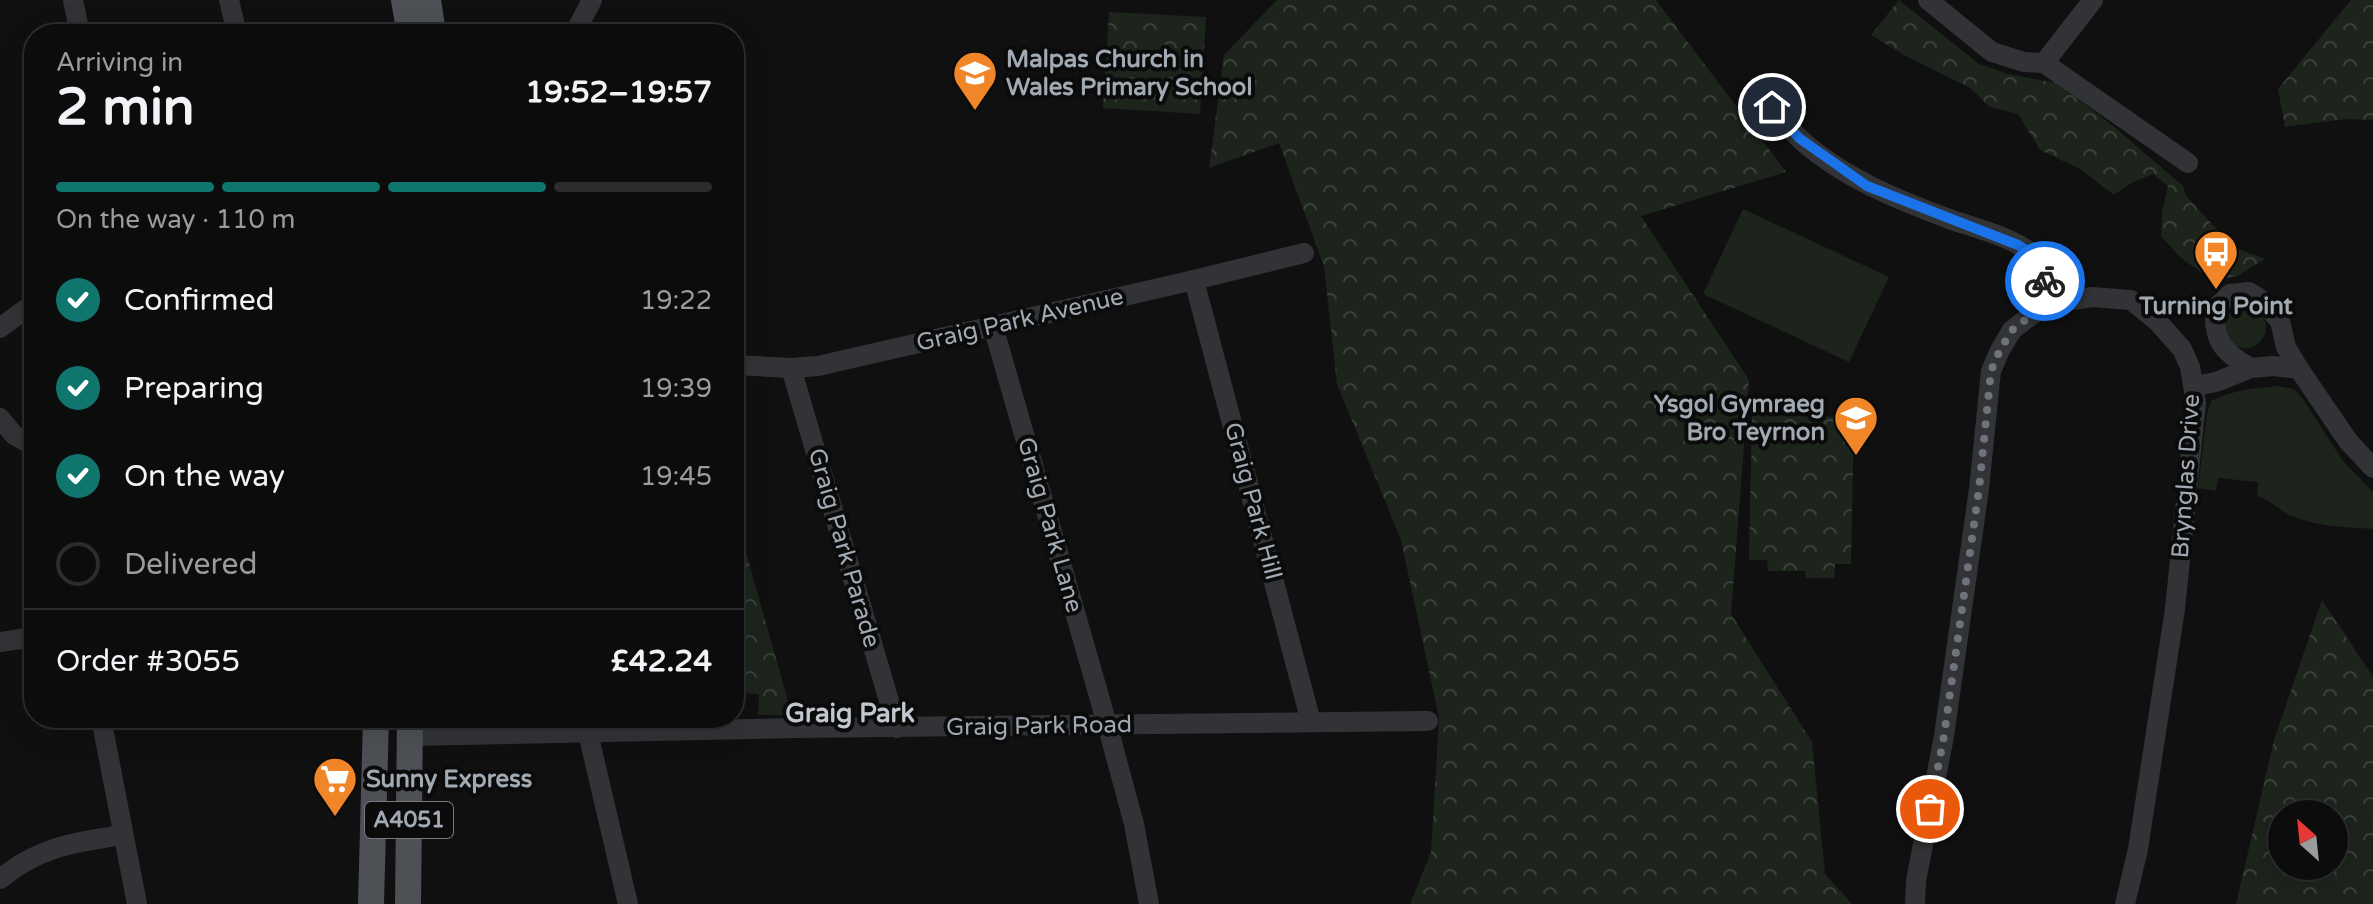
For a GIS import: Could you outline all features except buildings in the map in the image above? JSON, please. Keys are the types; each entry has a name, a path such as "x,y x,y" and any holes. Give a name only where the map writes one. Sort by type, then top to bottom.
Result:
{"main road":[{"path":"404,0 408,24"},
{"path":"428,0 432,24"},
{"name":"A4051","path":"371,904 376,728"},
{"name":"A4051","path":"408,904 410,728"}],"street":[{"path":"73,0 78,24"},
{"path":"229,0 235,24"},
{"path":"579,24 592,0"},
{"path":"1928,0 1992,52 2024,62 2044,63 2188,163"},
{"path":"2044,63 2093,0"},
{"path":"1772,107 1799,138 1867,186 1990,233 2033,254 2053,303"},
{"name":"Graig Park Avenue","path":"744,366 818,366 1304,253"},
{"name":"Graig Park Hill","path":"1194,280 1311,722"},
{"path":"2251,368 2234,359 2214,329 2215,309 2230,294 2249,292 2260,299 2280,321 2286,347 2299,369 2348,441 2373,468"},
{"name":"Brynglas Drive","path":"1915,904 1916,881 1944,736 1979,489 1991,371 2012,330 2033,314 2053,303 2092,297 2131,300 2158,322 2182,349 2190,367 2196,403 2175,609 2138,849 2125,904"},
{"path":"0,328 24,310"},
{"name":"Graig Park Lane","path":"993,326 1134,824 1149,904"},
{"path":"2194,386 2216,382 2251,368 2273,366 2299,369"},
{"name":"Graig Park Parade","path":"791,368 897,728"},
{"path":"0,418 14,435 24,440"},
{"path":"0,642 24,638"},
{"name":"Graig Park Road","path":"744,727 1428,721"},
{"path":"103,728 137,904"},
{"path":"589,728 628,904"},
{"path":"0,879 18,864 68,843 123,835"}],"green space":[{"path":"1277,0 1656,0 1786,172 1641,216 1749,380 1731,614 1812,742 1825,874 1852,904 1410,904 1431,852 1439,718 1401,540 1337,384 1324,266 1279,143 1209,168 1224,55"},
{"path":"1899,0 1979,64 2008,74 2056,83 2112,125 2183,186 2186,196 2233,247 2265,259 2237,276 2213,281 2180,257 2161,236 2168,186 2153,174 2131,183 2114,195 2080,169 2040,150 2018,114 1990,107 1970,88 1871,35"},
{"path":"2351,0 2373,0 2373,120 2345,119 2285,127 2278,89"},
{"path":"1109,12 1206,17 1200,114 1103,108"},
{"path":"1743,209 1889,277 1849,362 1703,294"},
{"path":"2245,306 2260,312 2266,327 2260,342 2245,348 2230,342 2224,327 2230,312"},
{"path":"2279,386 2294,389 2303,399 2343,461 2373,492 2373,529 2320,524 2290,515 2257,496 2258,482 2218,478 2216,491 2198,488 2211,401 2235,392"},
{"path":"1752,415 1854,417 1851,564 1835,564 1834,578 1806,578 1805,571 1768,571 1767,560 1749,560"},
{"path":"744,545 792,715 758,715 759,694 744,693"},
{"path":"2322,600 2373,677 2373,904 2236,904 2274,740"}],"way so far":[{"path":"1930,809 1944,736 1979,489 1991,371 2012,330 2053,303 2045,281"}],"place":[{"name":"Malpas Church in Wales Primary School","path":"975,112"},
{"name":"Turning Point","path":"2216,291"},
{"name":"Ysgol Gymraeg Bro Teyrnon","path":"1856,457"},
{"name":"Sunny Express","path":"335,818"}],"district":[{"name":"Graig Park","path":"850,713"}],"route":[{"path":"1772,107 1799,138 1867,186 1990,233 2033,254 2045,281"}]}
